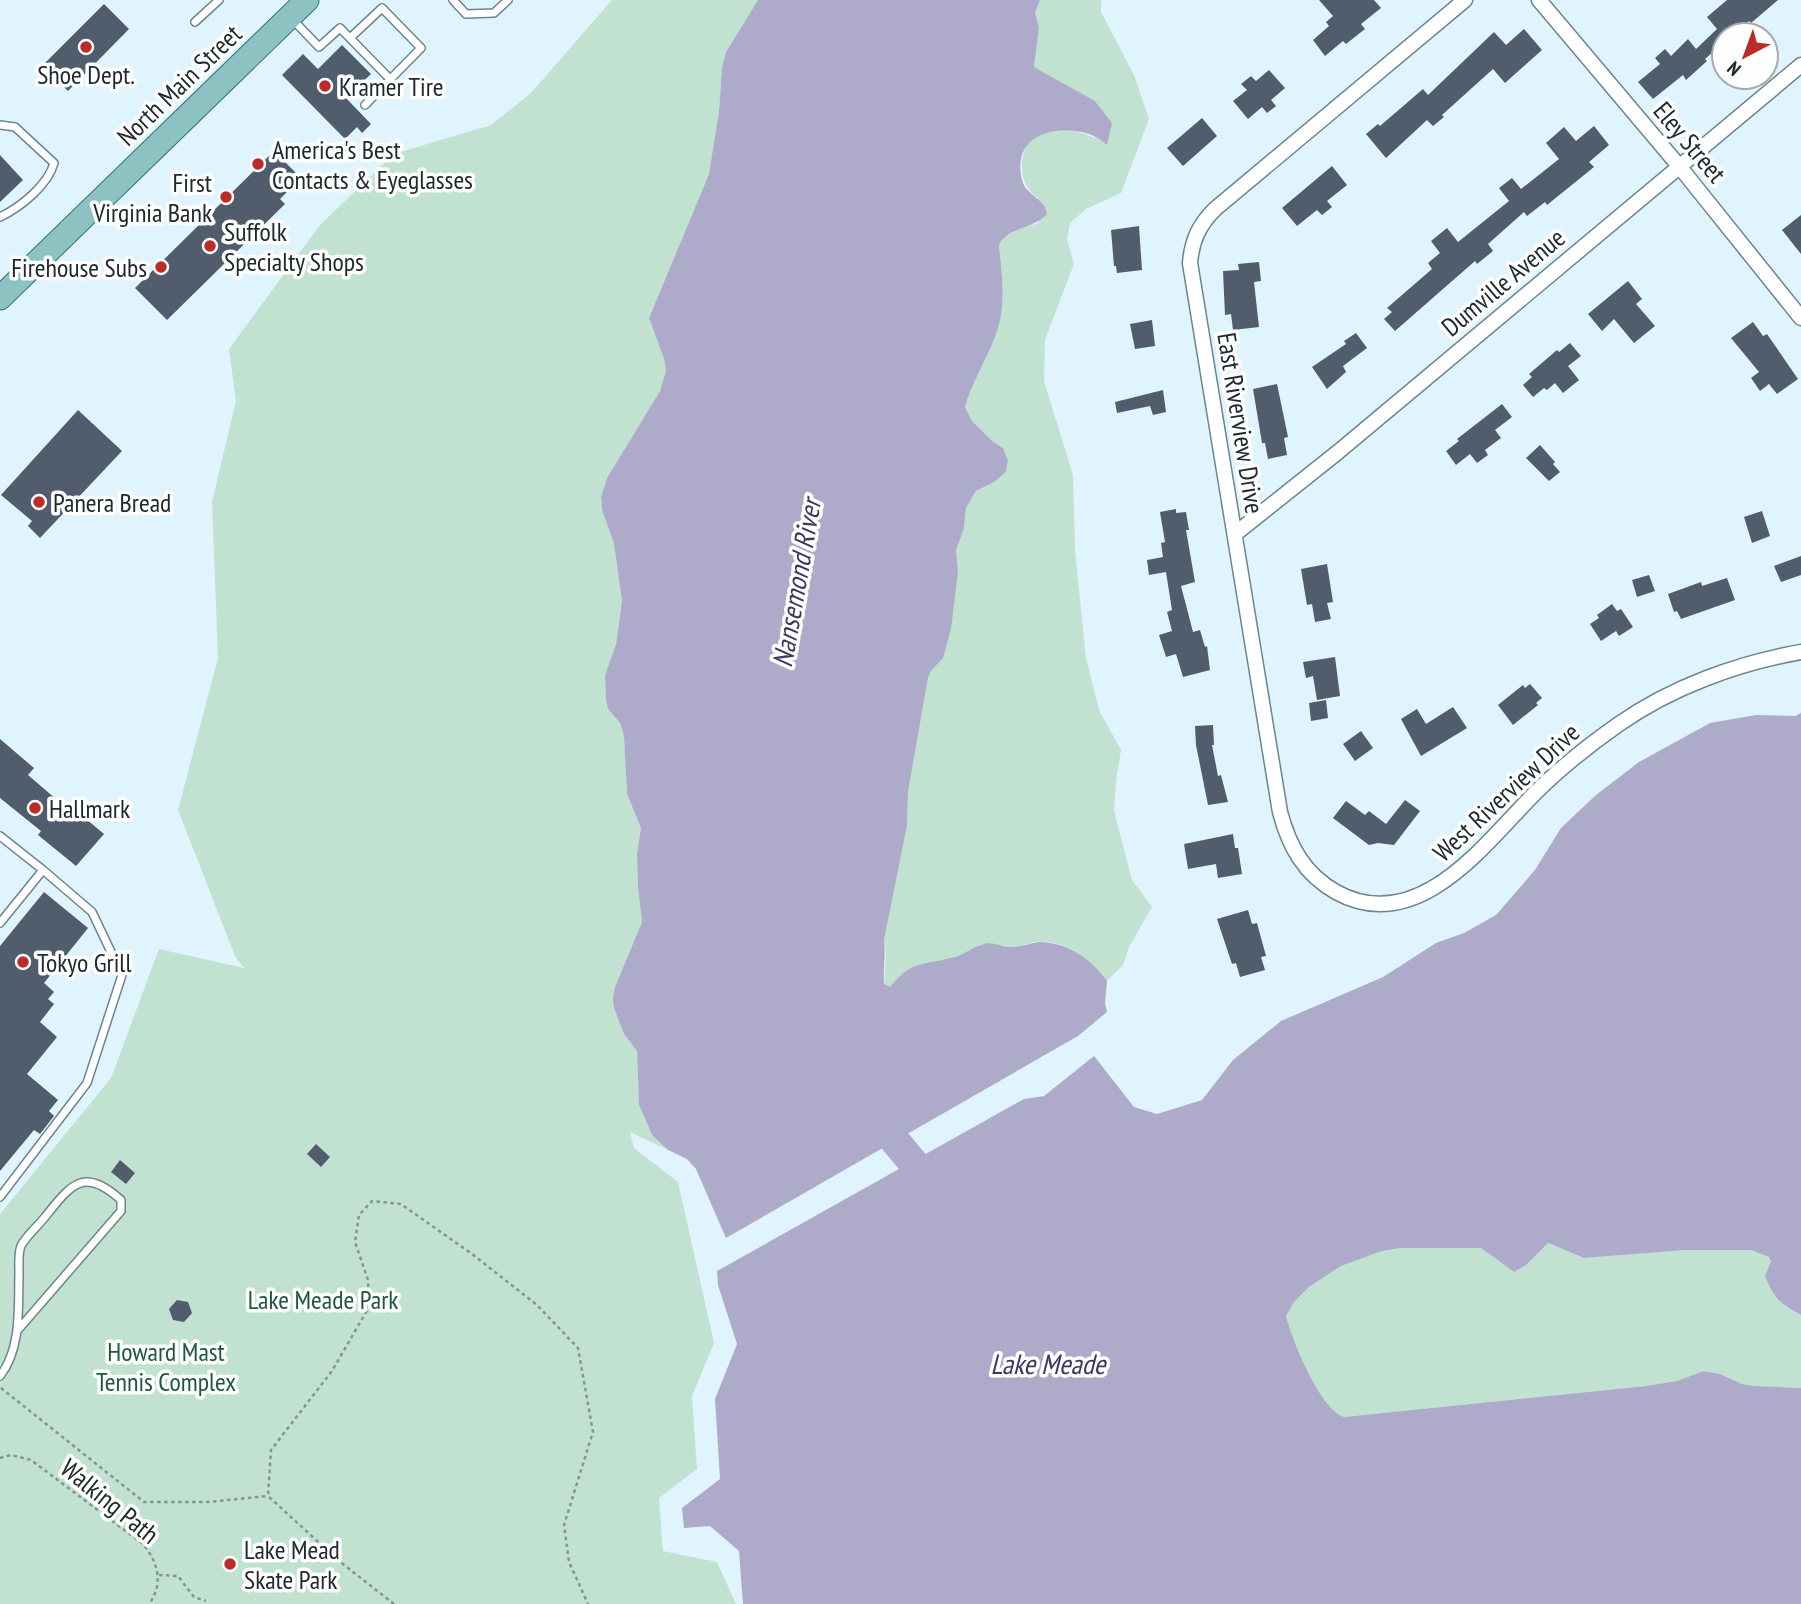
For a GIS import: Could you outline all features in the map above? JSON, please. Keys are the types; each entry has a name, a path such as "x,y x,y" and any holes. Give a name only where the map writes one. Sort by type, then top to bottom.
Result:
{"main road":[{"name":"North Main Street","path":"5,291 307,0"}],"street":[{"name":"East Riverview Drive","path":"1397,902 1358,900 1322,884 1307,870 1285,833 1190,263 1191,247 1195,234 1214,209 1465,0"},
{"name":"Eley Street","path":"1539,0 1679,166 1801,318"},
{"name":"Dumville Avenue","path":"1235,534 1338,452 1801,65"},
{"name":"West Riverview Drive","path":"1397,902 1421,895 1445,882 1488,843 1559,770 1621,722 1687,687 1734,669 1801,652"}],"lane":[{"path":"195,22 219,0"},
{"path":"453,0 466,14 494,13 508,0"},
{"path":"350,38 382,8 421,48 365,105"},
{"path":"290,16 319,47 340,28 390,79"},
{"path":"0,125 15,127 54,163 50,175 35,192 0,217"},
{"path":"0,835 92,912 122,975 87,1083 0,1197"},
{"path":"0,923 43,870"},
{"path":"0,1376 6,1368 17,1331 20,1247 68,1188 92,1182 109,1190 121,1200 121,1211 17,1331"}],"path":[{"path":"268,1496 271,1450 332,1371 369,1307 368,1280 355,1242 359,1215 372,1201 401,1203 537,1305 578,1348 593,1432 564,1525 569,1562 588,1604"},
{"path":"0,1387 144,1502 208,1502 268,1496 338,1561 394,1604"},
{"name":"Walking Path","path":"0,1458 11,1455 31,1460 143,1544 153,1556 159,1575 154,1598 149,1604"},
{"path":"159,1575 178,1576 194,1597 206,1601"}],"green space":[{"path":"612,0 758,0 726,52 709,174 649,318 666,371 660,391 607,478 601,497 602,510 614,544 622,601 616,644 605,675 606,700 608,709 620,723 624,736 627,794 641,828 637,854 642,922 615,987 624,1034 637,1051 639,1105 652,1135 668,1150 630,1132 634,1148 678,1182 714,1343 692,1396 697,1469 659,1498 663,1551 717,1562 736,1604 0,1604 0,1214 111,1078 159,949 244,968 235,956 178,810 218,658 212,502 236,401 229,349 320,225 394,154 491,125 531,93"},
{"path":"1040,0 1101,0 1101,12 1134,75 1149,119 1121,193 1086,209 1070,223 1067,239 1074,264 1045,340 1044,381 1073,475 1075,550 1086,658 1099,710 1121,750 1114,811 1132,880 1152,907 1130,945 1123,965 1107,981 1093,965 1076,952 1056,943 1034,942 1016,947 980,945 955,958 911,968 890,987 884,985 884,940 907,826 908,792 928,678 943,658 958,571 956,550 964,528 966,508 976,491 1006,472 1008,460 1003,448 972,421 965,407 999,326 1003,291 999,245 1011,233 1039,223 1038,198 1030,191 1022,171 1025,150 1031,141 1050,130 1065,130 1087,135 1107,144 1111,124 1095,101 1034,67 1039,28 1035,13"},
{"path":"1547,1243 1584,1258 1686,1250 1751,1250 1769,1257 1771,1261 1765,1276 1786,1307 1801,1315 1801,1388 1742,1384 1720,1374 1704,1371 1677,1381 1646,1386 1344,1417 1335,1411 1317,1388 1294,1341 1286,1316 1294,1302 1309,1287 1341,1266 1382,1251 1401,1248 1481,1248 1514,1272 1525,1266"}],"water":[{"name":"Nansemond River","path":"758,0 1040,0 1035,13 1039,28 1034,67 1095,101 1112,123 1107,145 1089,134 1062,130 1038,136 1029,143 1023,153 1020,165 1022,180 1027,190 1043,204 1047,214 1008,235 999,245 1003,291 999,326 965,407 972,421 1003,448 1008,460 1006,472 976,491 966,508 964,528 956,550 958,571 951,629 943,658 928,678 908,792 907,826 884,940 884,984 890,987 911,968 955,957 985,944 1008,947 1039,942 1059,945 1086,959 1107,981 1107,1012 1078,1036 726,1238 696,1169 687,1159 668,1150 652,1135 639,1105 637,1051 624,1034 614,1008 615,987 642,922 637,854 641,828 627,794 624,736 620,723 608,709 606,700 605,675 616,644 622,601 614,544 602,510 601,497 607,478 660,391 666,371 649,318 709,174 726,52"},
{"name":"Lake Meade","path":"1801,713 1801,1315 1778,1300 1771,1290 1765,1276 1771,1261 1769,1257 1751,1250 1686,1250 1584,1258 1548,1243 1525,1266 1514,1272 1481,1248 1401,1248 1382,1251 1341,1266 1309,1287 1294,1302 1286,1316 1294,1341 1317,1388 1335,1411 1344,1417 1646,1386 1677,1381 1704,1371 1720,1374 1742,1384 1801,1388 1801,1604 743,1604 739,1551 710,1526 684,1528 682,1508 720,1479 715,1399 737,1344 718,1285 717,1271 1024,1099 1044,1096 1094,1056 1134,1107 1157,1114 1202,1100 1233,1060 1281,1021 1383,977 1436,943 1464,933 1496,915 1535,870 1561,828 1596,795 1639,762 1710,723 1756,715 1795,716"}],"building":[{"path":"1319,0 1374,0 1381,8 1361,24 1365,29 1346,44 1343,41 1325,56 1313,40 1329,26 1326,22 1333,16"},
{"path":"1727,0 1778,0 1753,21 1710,21 1707,17"},
{"name":"Shoe Dept.","path":"104,4 129,29 68,91 42,66"},
{"path":"1524,29 1542,50 1505,83 1493,69 1442,115 1444,117 1433,126 1427,120 1386,158 1366,134 1378,124 1380,126 1423,89 1428,95 1494,32 1506,45"},
{"path":"1710,36 1710,55 1705,59 1707,61 1686,80 1683,75 1653,99 1638,82 1660,64 1655,58 1665,49 1671,56 1688,39 1696,49"},
{"name":"Kramer Tire","path":"342,45 371,74 346,98 371,124 362,133 357,127 345,139 282,75 303,54 318,69"},
{"path":"1269,70 1285,88 1271,100 1276,106 1267,113 1262,107 1248,119 1233,101 1247,90 1241,84 1251,76 1256,81"},
{"path":"1202,118 1217,136 1183,166 1167,148"},
{"path":"1594,126 1609,145 1589,162 1594,167 1547,205 1545,202 1527,216 1524,212 1488,244 1493,251 1477,264 1475,261 1395,331 1384,319 1392,312 1387,308 1432,269 1428,263 1440,253 1431,241 1447,228 1458,242 1509,201 1499,188 1512,178 1521,189 1559,159 1546,143 1564,127 1576,141"},
{"name":"Suffolk Specialty Shops","path":"274,151 301,178 280,199 285,204 167,320 135,288"},
{"path":"0,155 23,180 0,202"},
{"path":"1332,166 1347,185 1327,201 1332,207 1322,215 1317,210 1297,226 1282,208"},
{"path":"1801,215 1801,254 1782,230"},
{"path":"1139,226 1142,270 1117,273 1111,230"},
{"path":"1259,262 1261,281 1254,282 1259,327 1233,330 1231,314 1225,315 1223,271 1239,270 1238,264"},
{"path":"1628,281 1642,299 1636,304 1655,326 1634,343 1614,319 1602,331 1588,314"},
{"path":"1152,320 1155,346 1135,349 1130,324"},
{"path":"1753,322 1763,336 1767,334 1798,379 1777,394 1769,384 1760,391 1751,378 1759,372 1731,338"},
{"path":"1356,333 1367,348 1343,366 1346,372 1327,389 1312,367 1346,344 1344,341"},
{"path":"1570,343 1581,356 1568,366 1579,380 1563,393 1555,383 1533,397 1523,385 1532,377 1529,374 1557,350 1559,352"},
{"path":"1277,384 1288,437 1284,438 1287,455 1268,459 1265,443 1262,443 1253,389"},
{"path":"1163,390 1166,412 1153,415 1150,406 1117,413 1115,402"},
{"path":"1502,404 1512,417 1495,430 1501,438 1485,450 1488,455 1477,463 1470,454 1456,465 1446,451 1459,441 1457,439"},
{"path":"78,410 122,451 40,538 28,526 32,521 1,495"},
{"path":"1540,445 1560,472 1549,481 1526,458"},
{"path":"1176,509 1176,513 1186,512 1189,530 1186,530 1195,582 1181,586 1193,632 1200,630 1205,647 1207,646 1210,670 1183,677 1176,654 1166,657 1159,635 1172,631 1167,612 1172,610 1166,572 1149,575 1147,560 1163,557 1161,543 1165,542 1160,512"},
{"path":"1762,511 1770,536 1752,543 1744,517"},
{"path":"1801,556 1801,575 1781,582 1774,566"},
{"path":"1327,564 1333,602 1327,603 1331,619 1315,622 1312,604 1307,605 1301,569"},
{"path":"1649,575 1655,591 1637,597 1632,580"},
{"path":"1727,578 1735,600 1681,619 1677,611 1674,612 1668,594 1701,582 1702,586"},
{"path":"1612,604 1617,611 1621,609 1633,627 1619,636 1616,631 1601,641 1590,624"},
{"path":"1335,657 1340,696 1317,700 1313,676 1306,678 1303,662"},
{"path":"1530,684 1542,698 1536,703 1538,705 1513,725 1498,705 1523,685 1525,688"},
{"path":"1326,700 1328,718 1311,721 1309,703"},
{"path":"1453,707 1467,728 1421,756 1401,719 1417,709 1426,724"},
{"path":"1213,725 1212,745 1218,776 1221,775 1228,802 1208,805 1195,726"},
{"path":"1361,731 1373,748 1355,761 1343,744"},
{"path":"0,739 34,768 28,775 64,806 67,803 104,834 76,866 38,835 41,831 0,798"},
{"path":"1405,800 1420,811 1394,845 1369,845 1333,818 1346,801 1365,815 1369,811 1386,824"},
{"path":"1233,834 1242,874 1218,878 1216,864 1188,869 1184,844"},
{"path":"44,892 88,928 44,983 54,992 48,999 54,1004 40,1022 57,1037 27,1074 58,1100 49,1111 54,1116 40,1134 34,1130 0,1171 0,946"},
{"path":"1248,910 1252,924 1257,923 1266,956 1261,957 1265,970 1240,977 1236,963 1232,964 1217,919"},
{"path":"316,1144 330,1157 321,1167 307,1154"},
{"path":"120,1160 135,1173 126,1184 111,1172"},
{"path":"177,1300 188,1302 192,1313 184,1322 173,1320 169,1309"}],"waterway":[{"path":"874,1106 895,1141 938,1192"}],"place":[{"name":"Shoe Dept.","path":"86,47"},
{"name":"Kramer Tire","path":"325,86"},
{"name":"America's Best Contacts & Eyeglasses","path":"258,164"},
{"name":"First Virginia Bank","path":"226,197"},
{"name":"Suffolk Specialty Shops","path":"210,246"},
{"name":"Firehouse Subs","path":"161,267"},
{"name":"Panera Bread","path":"39,502"},
{"name":"Hallmark","path":"35,808"},
{"name":"Tokyo Grill","path":"23,962"},
{"name":"Lake Mead Skate Park","path":"230,1564"}],"park label":[{"name":"Lake Meade Park","path":"323,1299"},
{"name":"Howard Mast Tennis Complex","path":"166,1366"}]}
